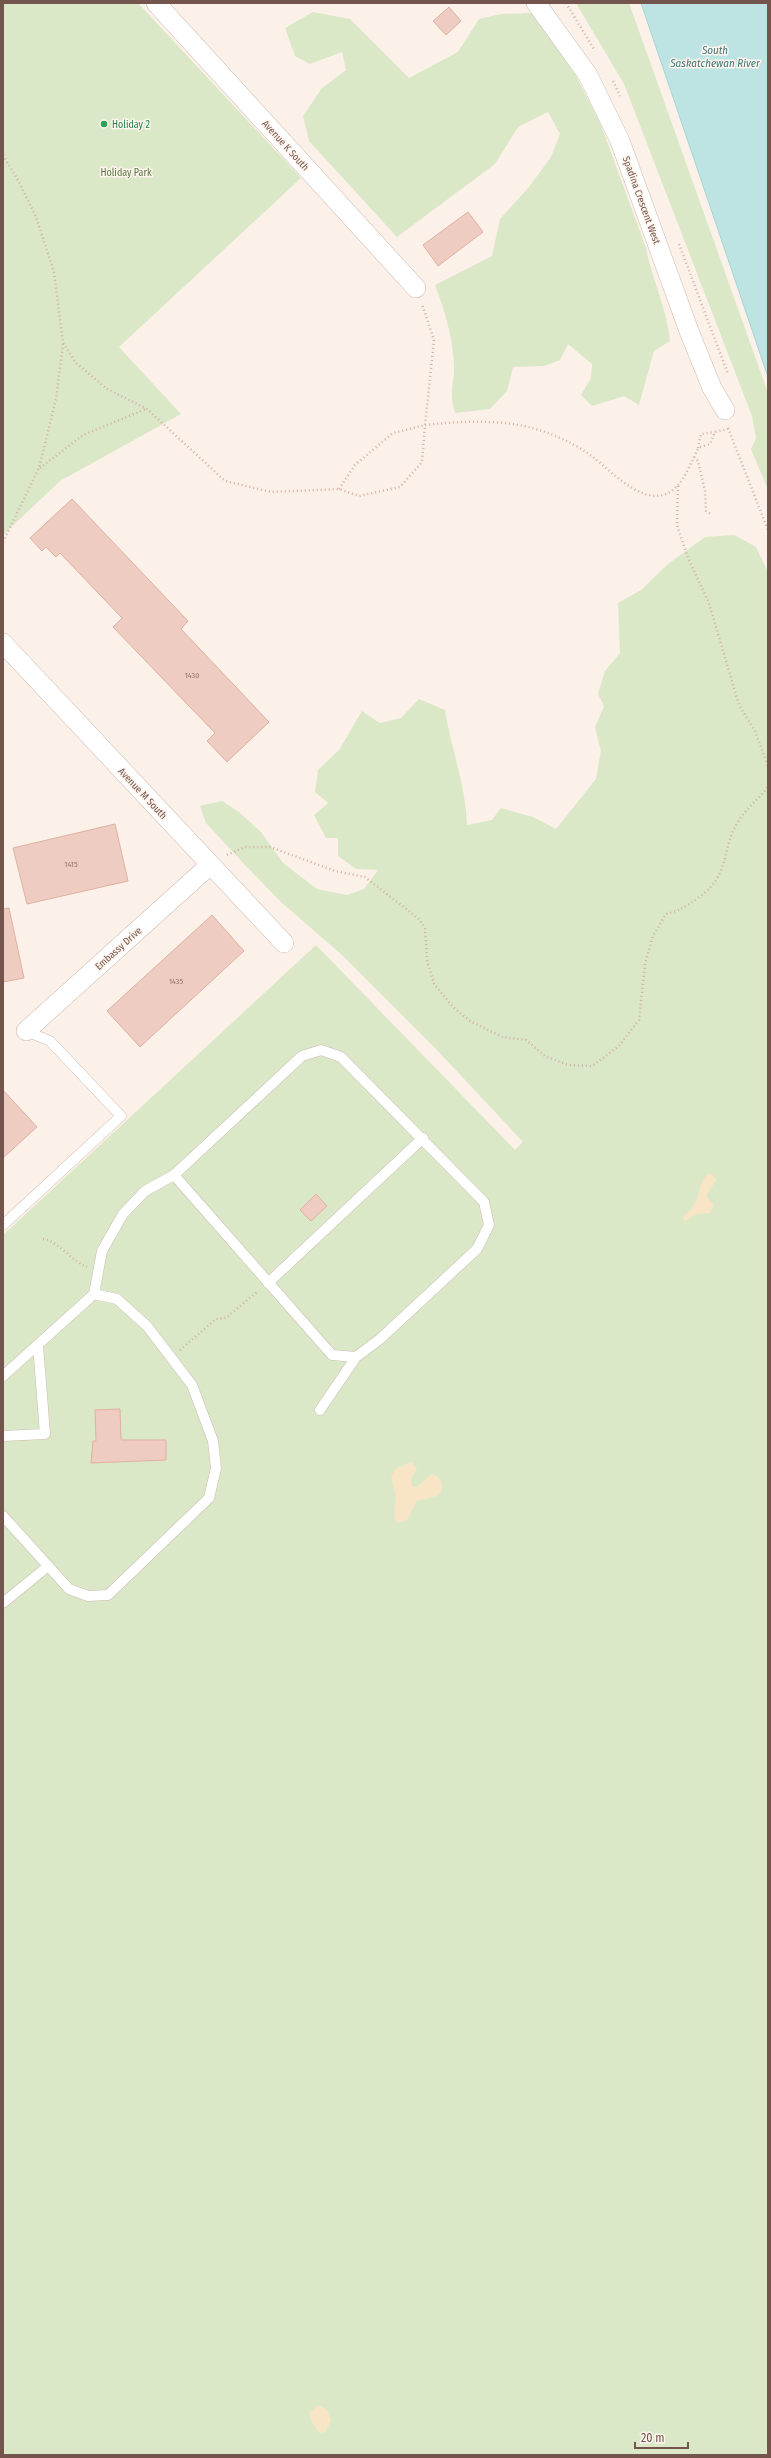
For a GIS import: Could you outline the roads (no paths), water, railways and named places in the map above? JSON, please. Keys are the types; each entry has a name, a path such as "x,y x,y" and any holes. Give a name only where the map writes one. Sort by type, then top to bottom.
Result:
{"street":[{"name":"Avenue K South","path":"156,3 416,288"},
{"name":"Spadina Crescent West","path":"536,3 588,75 620,141 689,331 724,417"},
{"name":"Avenue M South","path":"3,643 284,943"},
{"name":"Embassy Drive","path":"26,1031 210,865"}],"lane":[{"path":"3,1224 121,1116 50,1041 26,1031"},
{"path":"3,1376 94,1294 102,1251 123,1214 145,1191 174,1175 302,1056 321,1050 341,1057 484,1202 489,1225 477,1249 380,1339 356,1357 320,1410"},
{"path":"268,1283 422,1138"},
{"path":"174,1175 332,1355 356,1357"},
{"path":"3,1516 69,1590 88,1596 108,1595 209,1498 216,1468 213,1441 192,1385 147,1326 117,1299 94,1294"},
{"path":"3,1436 45,1434 38,1345"},
{"path":"3,1603 47,1567"}],"water":[{"name":"South Saskatchewan River","path":"641,3 768,3 768,377"}],"place":[{"name":"Holiday 2","path":"104,124"}],"park label":[{"name":"Holiday Park","path":"126,172"}]}
